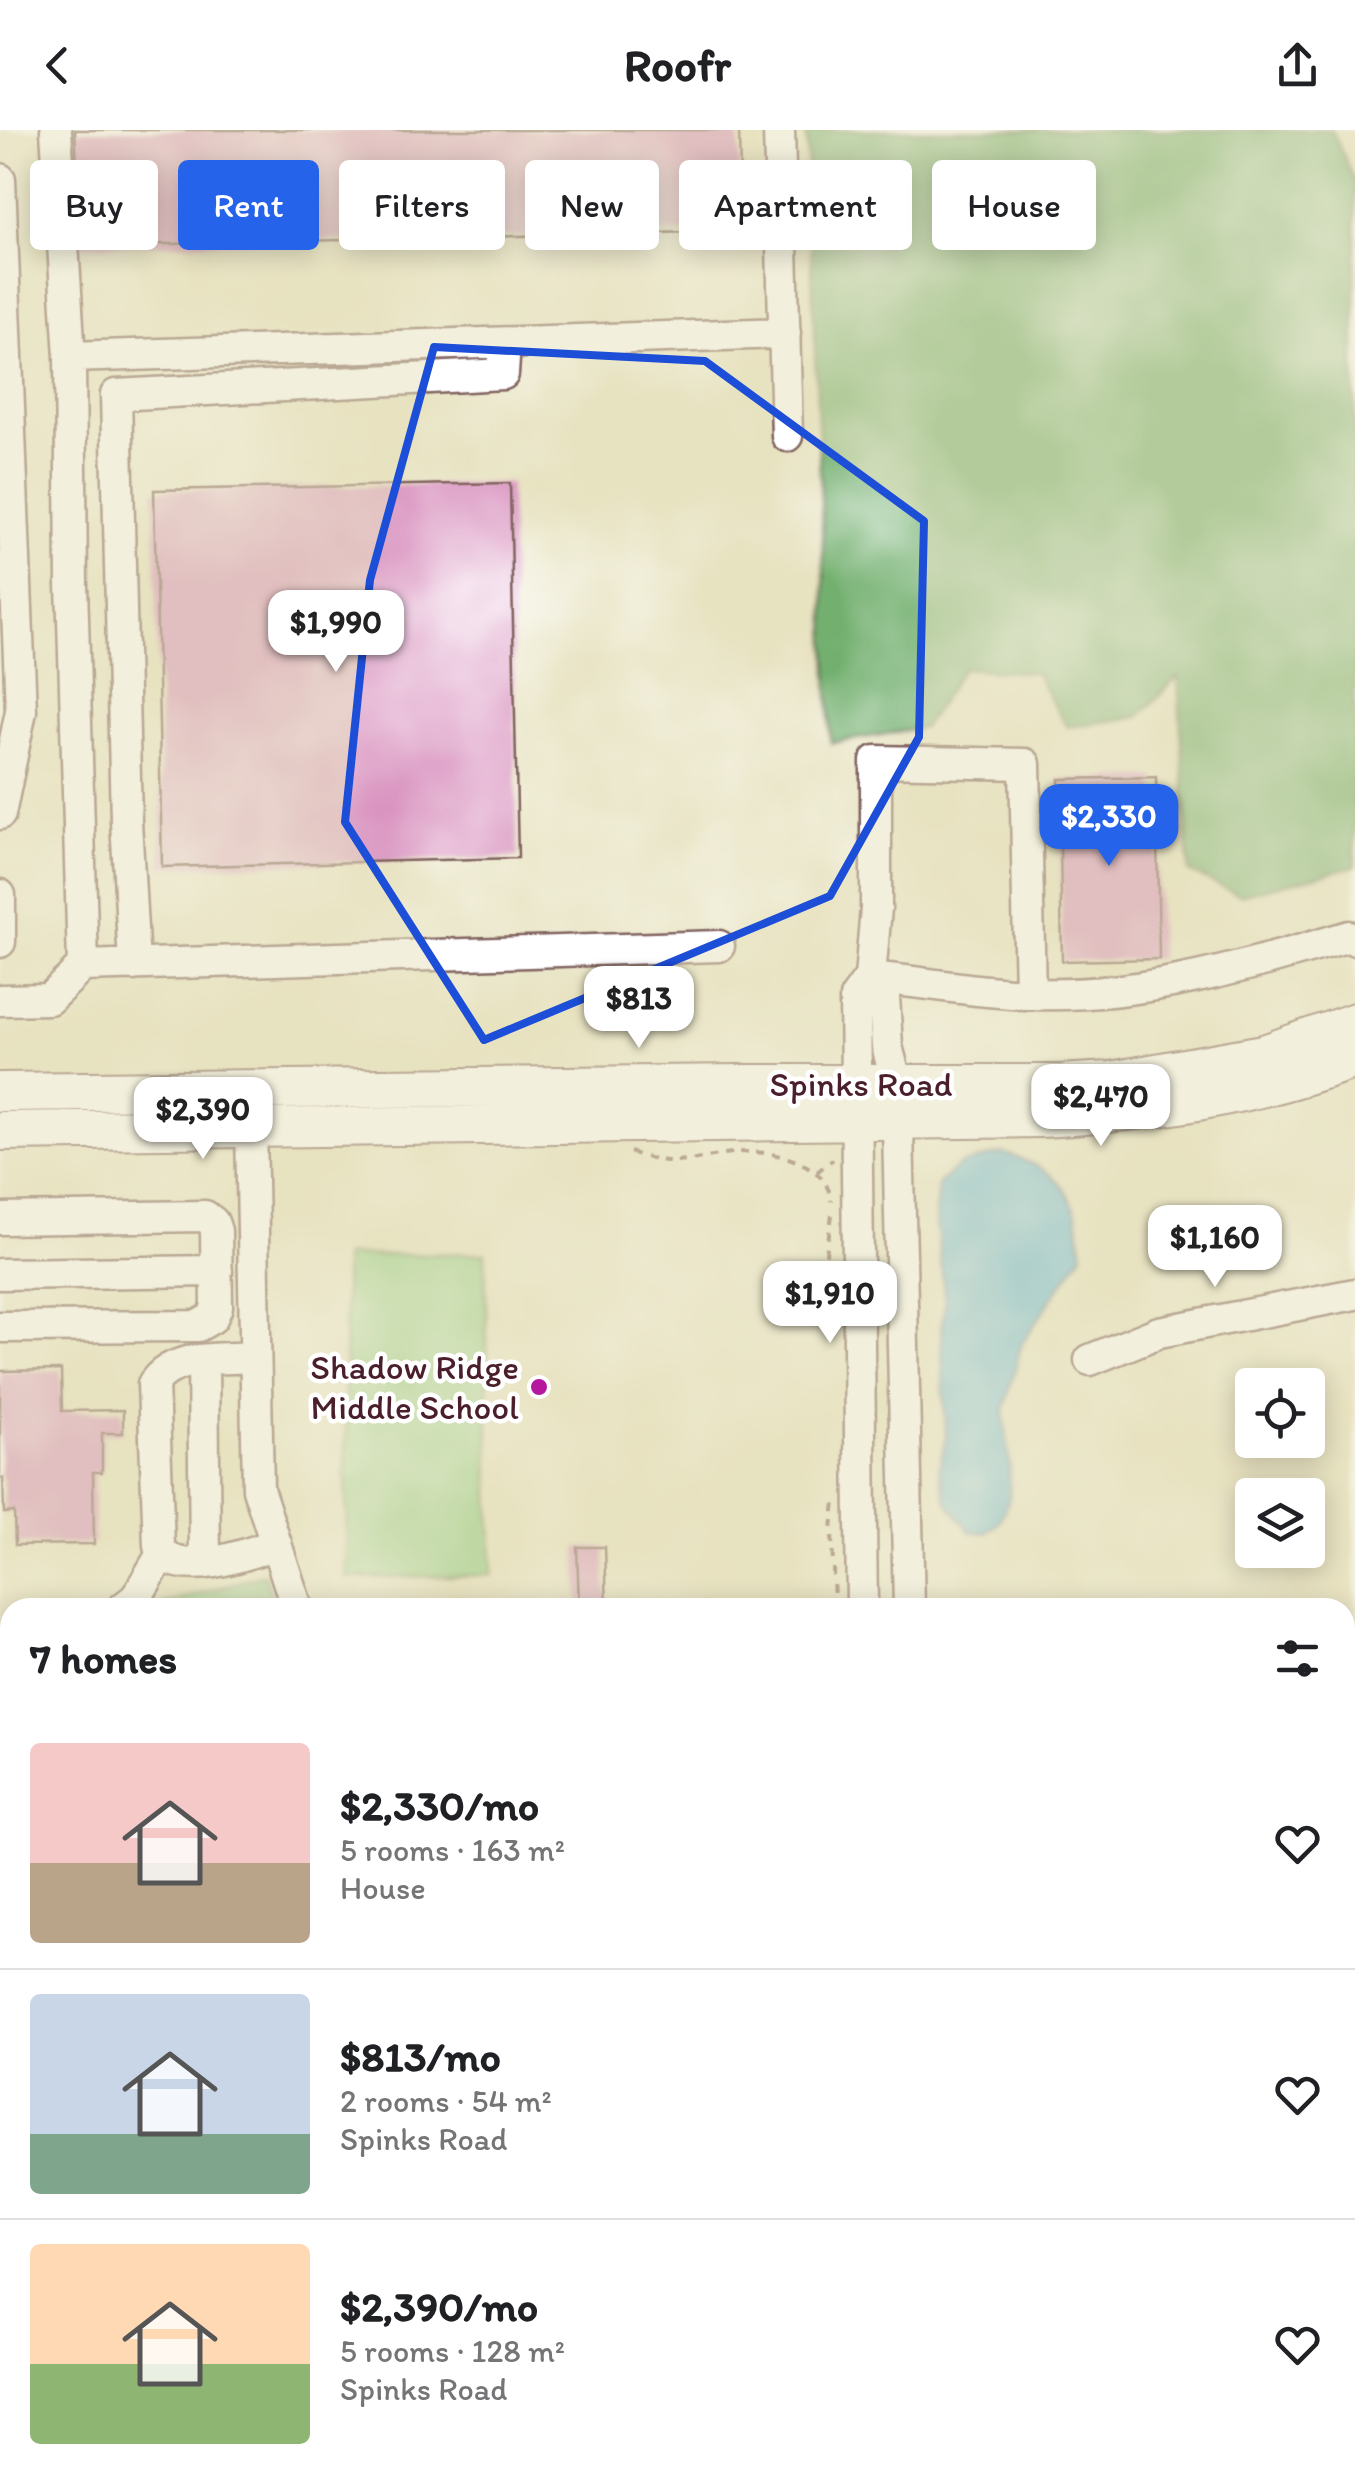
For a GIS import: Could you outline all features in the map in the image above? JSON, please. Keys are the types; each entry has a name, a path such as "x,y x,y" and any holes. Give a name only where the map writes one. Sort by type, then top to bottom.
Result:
{"main road":[{"name":"Spinks Road","path":"0,1131 852,1120 897,1102 1111,1081 1264,1054 1355,1022"},
{"name":"Spinks Road","path":"897,1102 1120,1114 1235,1096 1355,1059"},
{"name":"Spinks Road","path":"0,1092 252,1090 852,1120"},
{"path":"251,1128 252,1090"}],"street":[{"path":"56,130 70,357 83,966"},
{"path":"779,130 788,436"},
{"path":"0,180 21,711 0,814"},
{"path":"70,357 784,333"},
{"path":"134,965 126,820 116,395 504,374 506,343"},
{"path":"862,1598 852,1120 855,998 870,976 876,908 876,761 1025,764 1030,994"},
{"path":"0,895 0,942"},
{"path":"870,976 1030,994 1102,992 1165,984 1258,963 1348,936 1355,940"},
{"path":"0,1000 49,999 83,966 718,946"},
{"path":"870,976 884,996 887,1046 897,1102 908,1598"},
{"path":"251,1128 258,1489 294,1598"},
{"path":"0,1219 205,1216 216,1231 217,1271 217,1308 212,1318 198,1326 0,1327"},
{"path":"0,1274 217,1271"},
{"path":"1090,1360 1159,1332 1355,1294"},
{"path":"255,1357 178,1363 160,1374 154,1384 158,1546 172,1562 204,1562 248,1555 276,1543"},
{"path":"203,1362 204,1562"},
{"path":"136,1598 162,1554"}],"path":[{"path":"625,1151 664,1162 745,1152 767,1154 794,1160 817,1172 852,1120"}],"highlighted area":[{"path":"434,347 705,361 924,521 919,737 830,896 484,1040 345,822 370,580"}],"green space":[{"path":"806,130 1332,130 1355,183 1355,866 1240,895 1189,872 1178,677 1138,717 1067,727 1035,673 963,668 923,728 831,743 811,250 912,250 912,160 807,160"},
{"path":"485,1253 492,1575 347,1578 344,1256"},
{"path":"264,1574 272,1598 187,1598"}],"water":[{"path":"1003,1153 1040,1168 1063,1188 1076,1215 1083,1253 1022,1343 1004,1411 1009,1499 999,1523 986,1533 970,1531 947,1501 939,1468 946,1438 941,1329 945,1303 935,1213 938,1183 960,1165"}],"building":[{"path":"75,130 739,130 740,160 679,160 679,232 659,233 659,160 525,160 525,236 505,236 505,160 339,160 339,240 319,241 319,160 178,160 178,244 158,244 158,160 77,160"},
{"path":"510,483 518,858 162,867 154,490"},
{"path":"1156,777 1159,959 1062,961 1059,779"},
{"path":"61,1370 62,1411 123,1410 123,1433 102,1433 102,1472 93,1472 94,1544 15,1545 14,1512 4,1513 0,1478 0,1371"},
{"path":"577,1547 605,1547 607,1598 579,1598"}],"place":[{"name":"Shadow Ridge Middle School","path":"539,1387"}]}
